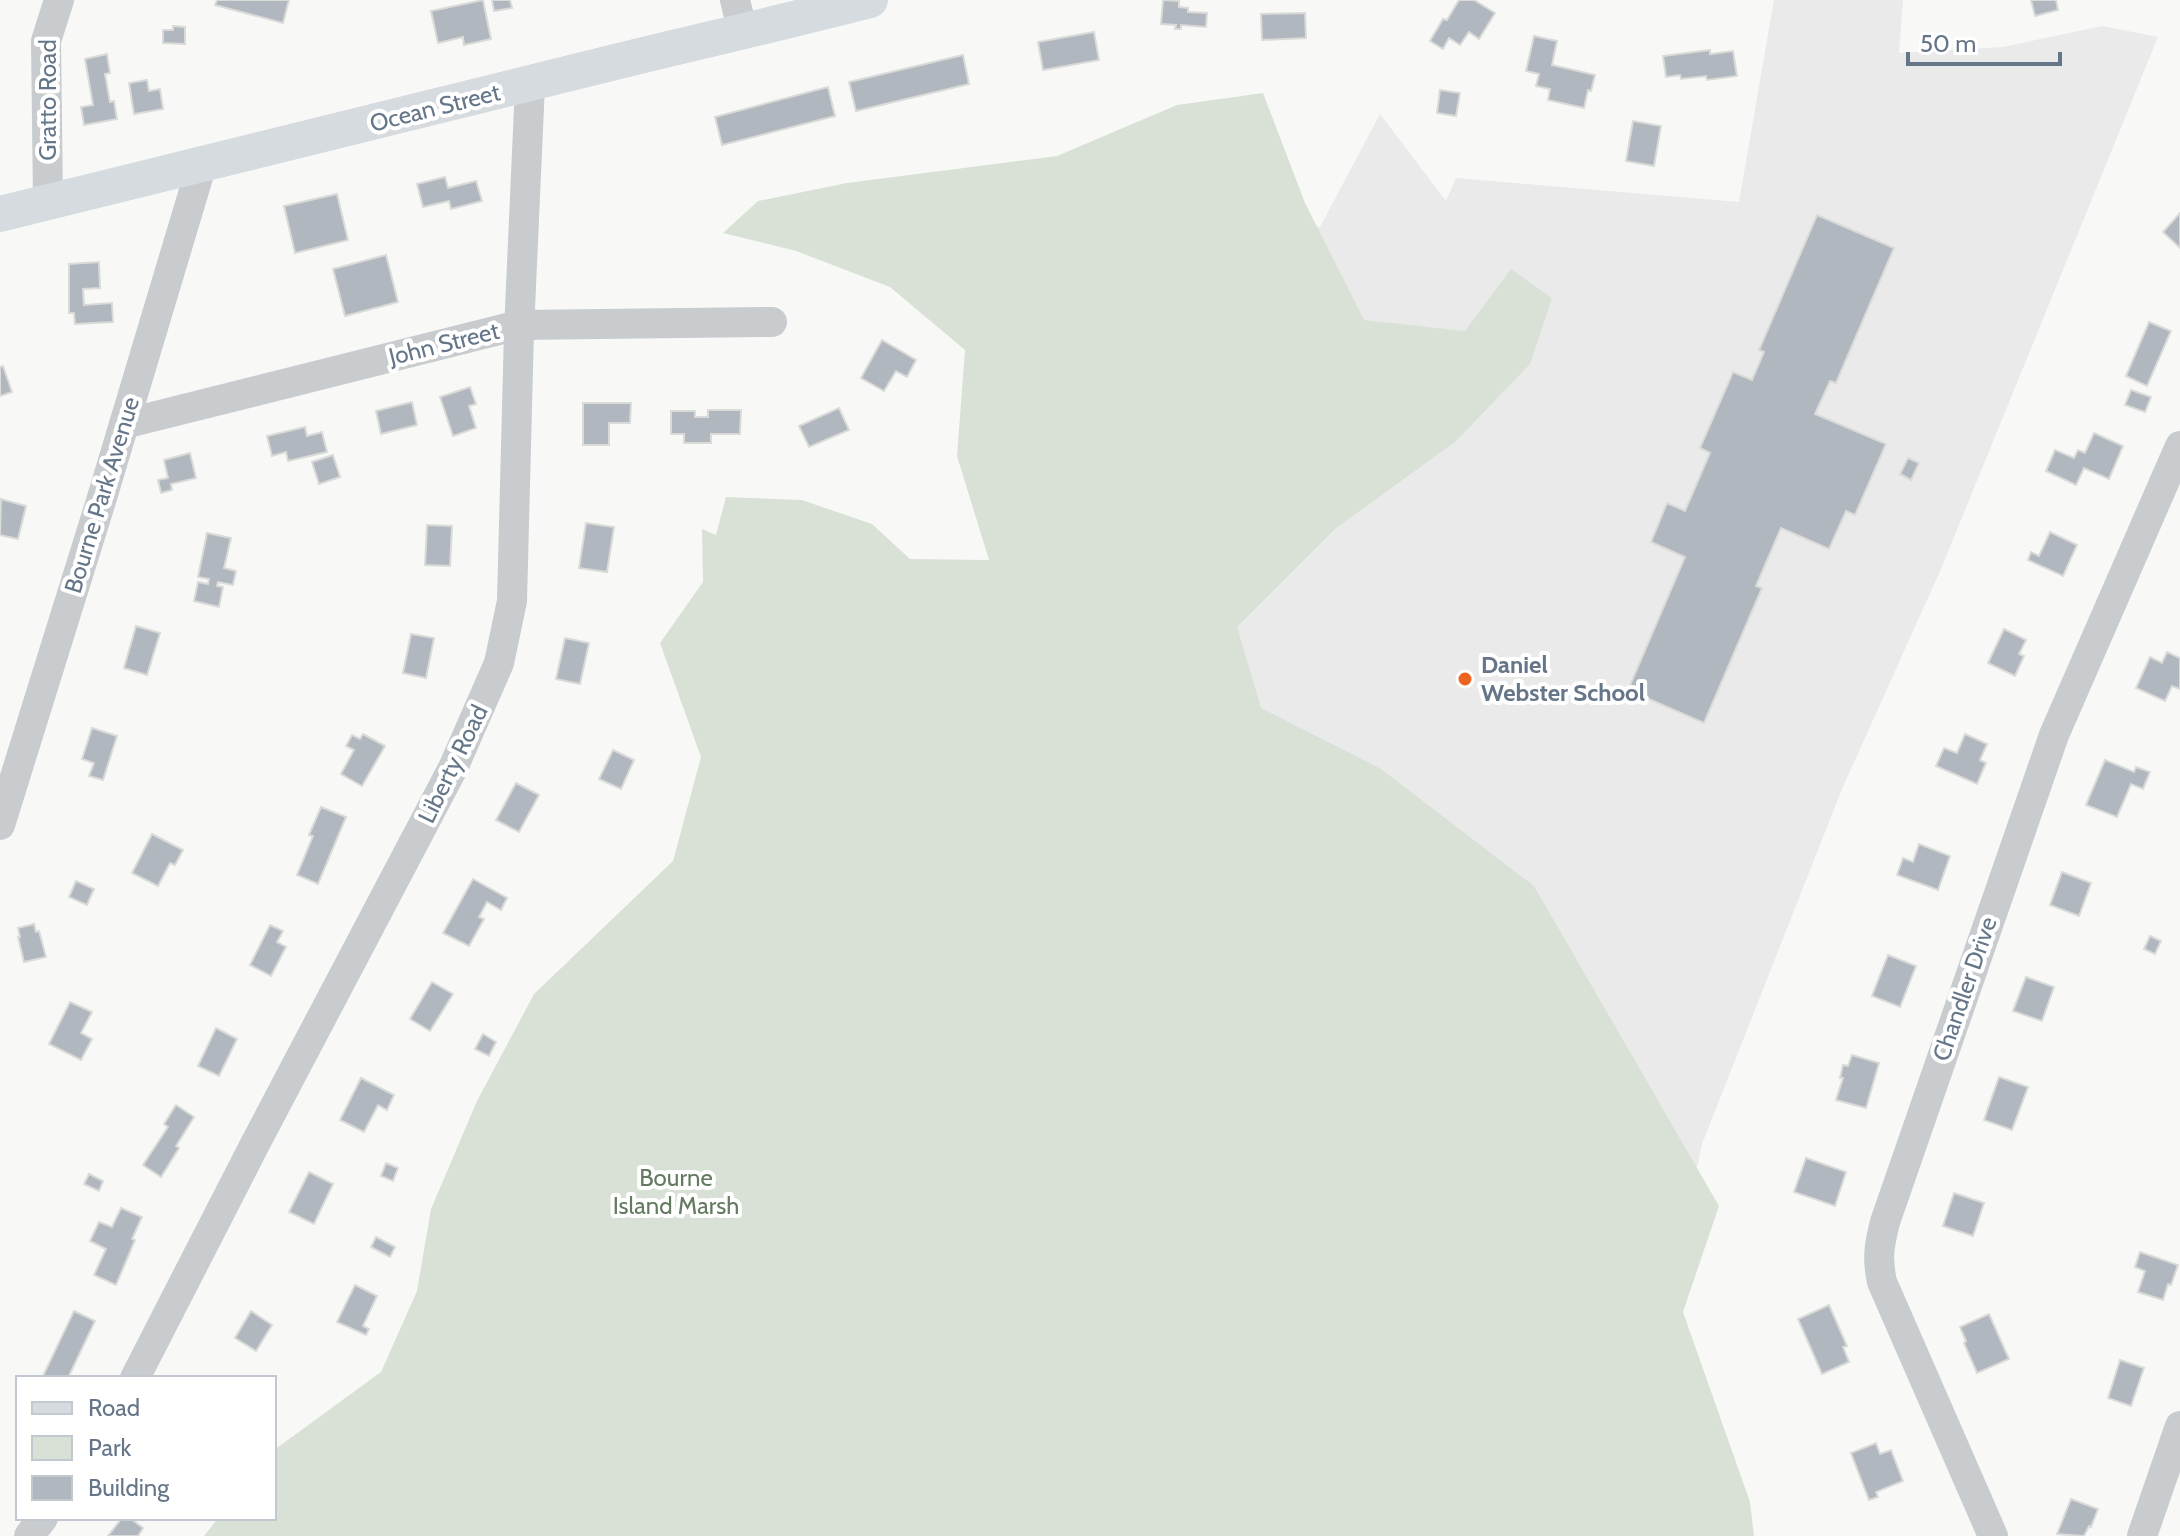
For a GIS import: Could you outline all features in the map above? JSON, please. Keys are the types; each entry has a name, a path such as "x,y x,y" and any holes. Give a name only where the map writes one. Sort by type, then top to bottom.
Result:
{"main road":[{"name":"Ocean Street","path":"0,214 626,60 739,16 870,0"}],"street":[{"name":"Gratto Road","path":"48,202 46,41 59,0"},
{"name":"Liberty Road","path":"136,1376 453,768 499,663 512,601 519,325 530,85"},
{"name":"Bourne Park Avenue","path":"0,825 202,164"},
{"name":"John Street","path":"124,424 519,325 772,322"},
{"name":"Chandler Drive","path":"1993,1536 1882,1282 1877,1262 1879,1243 2054,735 2180,446"},
{"path":"2142,1536 2180,1426"},
{"path":"29,1536 41,1520"}],"shaded area":[{"name":"Daniel Webster School","path":"1774,0 1903,0 1899,53 2003,47 2102,26 2158,37 1941,569 1842,789 1702,1144 1683,1232 898,1536 1171,213 1320,227 1380,114 1446,201 1456,178 1739,202"}],"green space":[{"name":"Bourne Island Marsh","path":"1263,93 1305,203 1364,320 1465,331 1511,269 1552,298 1530,364 1455,442 1336,528 1237,627 1261,708 1381,769 1534,886 1719,1206 1683,1312 1750,1502 1754,1536 204,1536 216,1520 276,1520 276,1449 381,1372 417,1291 431,1209 477,1101 534,994 673,861 701,757 660,643 703,582 702,529 716,535 726,497 802,500 872,524 910,559 989,560 957,456 965,350 890,287 796,251 723,233 758,201 847,183 1057,156 1177,105"}],"building":[{"path":"217,0 289,0 283,23 215,5"},
{"path":"483,0 491,39 464,45 463,37 438,43 431,11"},
{"path":"492,0 510,0 512,8 494,11"},
{"path":"1163,0 1179,1 1179,7 1188,8 1188,12 1207,13 1206,27 1181,25 1181,29 1175,29 1176,25 1161,24"},
{"path":"1459,0 1474,0 1495,13 1479,39 1469,32 1460,45 1449,38 1443,49 1430,41"},
{"path":"2031,0 2056,0 2058,10 2035,16"},
{"path":"1305,13 1306,38 1262,40 1261,14"},
{"path":"173,26 185,27 185,44 163,43 163,30 173,30"},
{"path":"1094,32 1099,60 1043,70 1038,42"},
{"path":"1534,36 1557,41 1552,65 1595,75 1584,108 1548,100 1550,89 1536,86 1539,74 1526,71"},
{"path":"1710,50 1710,54 1733,51 1737,76 1707,80 1706,76 1666,77 1663,56"},
{"path":"107,54 110,73 105,74 117,119 84,125 81,107 93,105 85,59"},
{"path":"963,55 969,84 856,111 849,82"},
{"path":"147,80 149,91 160,89 163,109 134,114 129,83"},
{"path":"828,87 835,116 722,145 715,117"},
{"path":"1440,90 1460,93 1456,116 1437,113"},
{"path":"1633,121 1661,126 1654,166 1626,161"},
{"path":"445,177 448,188 476,181 482,201 451,209 449,201 423,207 417,184"},
{"path":"337,194 348,240 295,253 284,206"},
{"path":"2180,213 2180,248 2163,232"},
{"path":"1817,215 1894,248 1836,383 1830,381 1815,414 1886,444 1855,515 1846,511 1829,549 1781,528 1756,586 1762,588 1704,723 1628,690 1685,557 1651,542 1667,503 1685,511 1710,453 1700,448 1733,372 1752,380 1764,352 1759,350"},
{"path":"386,255 398,302 345,316 333,269"},
{"path":"99,262 100,288 83,289 84,305 112,303 113,322 75,324 74,313 69,313 69,264"},
{"path":"2149,322 2171,331 2147,386 2126,376"},
{"path":"882,340 916,360 907,377 896,371 884,391 861,378"},
{"path":"3,366 12,392 0,396 0,367"},
{"path":"470,387 476,404 469,406 476,428 453,436 440,397"},
{"path":"2131,390 2151,397 2145,412 2125,405"},
{"path":"412,402 417,425 381,434 376,411"},
{"path":"583,403 631,403 630,423 609,423 609,445 583,445"},
{"path":"839,408 849,430 809,447 799,426"},
{"path":"708,410 741,410 740,434 711,434 711,443 684,443 684,434 671,434 671,411 695,411 695,417 708,417"},
{"path":"305,427 307,436 322,432 327,452 288,461 286,452 272,456 267,436"},
{"path":"2094,433 2123,446 2109,479 2084,468 2076,485 2046,471 2055,450 2074,458 2078,450 2085,453"},
{"path":"190,453 196,478 171,484 172,490 161,493 158,480 168,478 164,460"},
{"path":"333,455 340,477 319,484 312,462"},
{"path":"1908,458 1919,463 1911,480 1900,474"},
{"path":"1,499 26,506 18,539 0,535"},
{"path":"586,523 614,527 607,572 579,568"},
{"path":"427,525 452,526 450,566 425,565"},
{"path":"2050,532 2077,545 2063,576 2028,560 2031,552 2039,556"},
{"path":"207,533 231,538 224,568 236,571 233,585 218,582 217,586 223,587 219,607 194,601 198,582 208,584 209,579 198,577"},
{"path":"136,626 160,633 147,675 124,668"},
{"path":"2004,629 2026,640 2019,654 2024,656 2015,676 1988,663"},
{"path":"411,634 434,638 426,678 403,673"},
{"path":"565,638 589,643 580,684 556,679"},
{"path":"2167,652 2180,658 2180,689 2172,686 2165,701 2136,688 2150,657 2162,663"},
{"path":"92,728 117,736 103,780 89,776 94,763 82,759"},
{"path":"363,734 385,746 362,786 341,774 354,750 346,746 352,735 360,739"},
{"path":"1965,734 1987,744 1980,760 1986,763 1977,784 1936,766 1944,748 1957,753"},
{"path":"613,750 634,760 621,789 599,779"},
{"path":"2105,760 2134,772 2136,767 2150,772 2143,789 2131,784 2117,817 2086,805"},
{"path":"516,783 539,795 519,832 496,820"},
{"path":"321,807 346,817 318,884 297,875"},
{"path":"152,834 183,850 175,865 170,863 158,886 132,873"},
{"path":"1919,844 1950,856 1938,890 1897,875 1903,858 1913,862"},
{"path":"2062,872 2091,883 2079,916 2050,905"},
{"path":"473,879 507,898 501,910 487,902 479,917 484,919 469,946 443,933"},
{"path":"76,881 94,889 87,905 69,897"},
{"path":"34,924 46,957 24,962 18,928"},
{"path":"270,925 283,931 277,942 286,947 271,976 250,965"},
{"path":"2150,936 2161,941 2155,954 2144,949"},
{"path":"1888,955 1916,966 1900,1007 1872,996"},
{"path":"2026,977 2054,987 2042,1021 2013,1011"},
{"path":"432,982 453,994 430,1031 410,1019"},
{"path":"70,1002 92,1012 81,1033 92,1039 81,1060 49,1044"},
{"path":"216,1028 237,1039 219,1076 198,1066"},
{"path":"483,1034 496,1042 489,1056 475,1049"},
{"path":"1852,1055 1879,1063 1866,1108 1836,1100 1843,1078 1840,1078 1843,1065 1848,1066"},
{"path":"1999,1077 2028,1087 2012,1130 1984,1120"},
{"path":"361,1078 394,1095 387,1110 378,1105 364,1132 340,1120"},
{"path":"176,1105 194,1117 161,1177 143,1165 168,1127 164,1124"},
{"path":"1806,1158 1846,1172 1835,1206 1794,1192"},
{"path":"386,1163 398,1168 393,1181 381,1176"},
{"path":"309,1172 333,1184 314,1224 289,1212"},
{"path":"89,1174 103,1181 99,1191 84,1184"},
{"path":"1954,1193 1984,1203 1973,1236 1943,1226"},
{"path":"121,1208 142,1217 116,1285 94,1275 106,1249 90,1241 99,1222 112,1227"},
{"path":"376,1237 395,1247 390,1257 371,1247"},
{"path":"2140,1252 2178,1265 2163,1300 2138,1292 2145,1271 2135,1267"},
{"path":"355,1285 377,1296 363,1326 369,1329 366,1335 337,1322"},
{"path":"1829,1305 1847,1346 1843,1347 1849,1362 1822,1374 1798,1319"},
{"path":"74,1311 95,1321 69,1376 43,1376"},
{"path":"251,1311 272,1325 256,1351 235,1338"},
{"path":"1989,1314 2009,1359 1977,1373 1960,1327"},
{"path":"2120,1360 2144,1368 2131,1406 2108,1398"},
{"path":"1876,1443 1880,1454 1891,1450 1903,1481 1876,1492 1878,1497 1869,1500 1851,1453"},
{"path":"2071,1499 2098,1509 2084,1536 2057,1534"},
{"path":"120,1520 133,1520 143,1528 138,1536 108,1536"}],"place":[{"name":"Daniel Webster School","path":"1465,679"}]}
